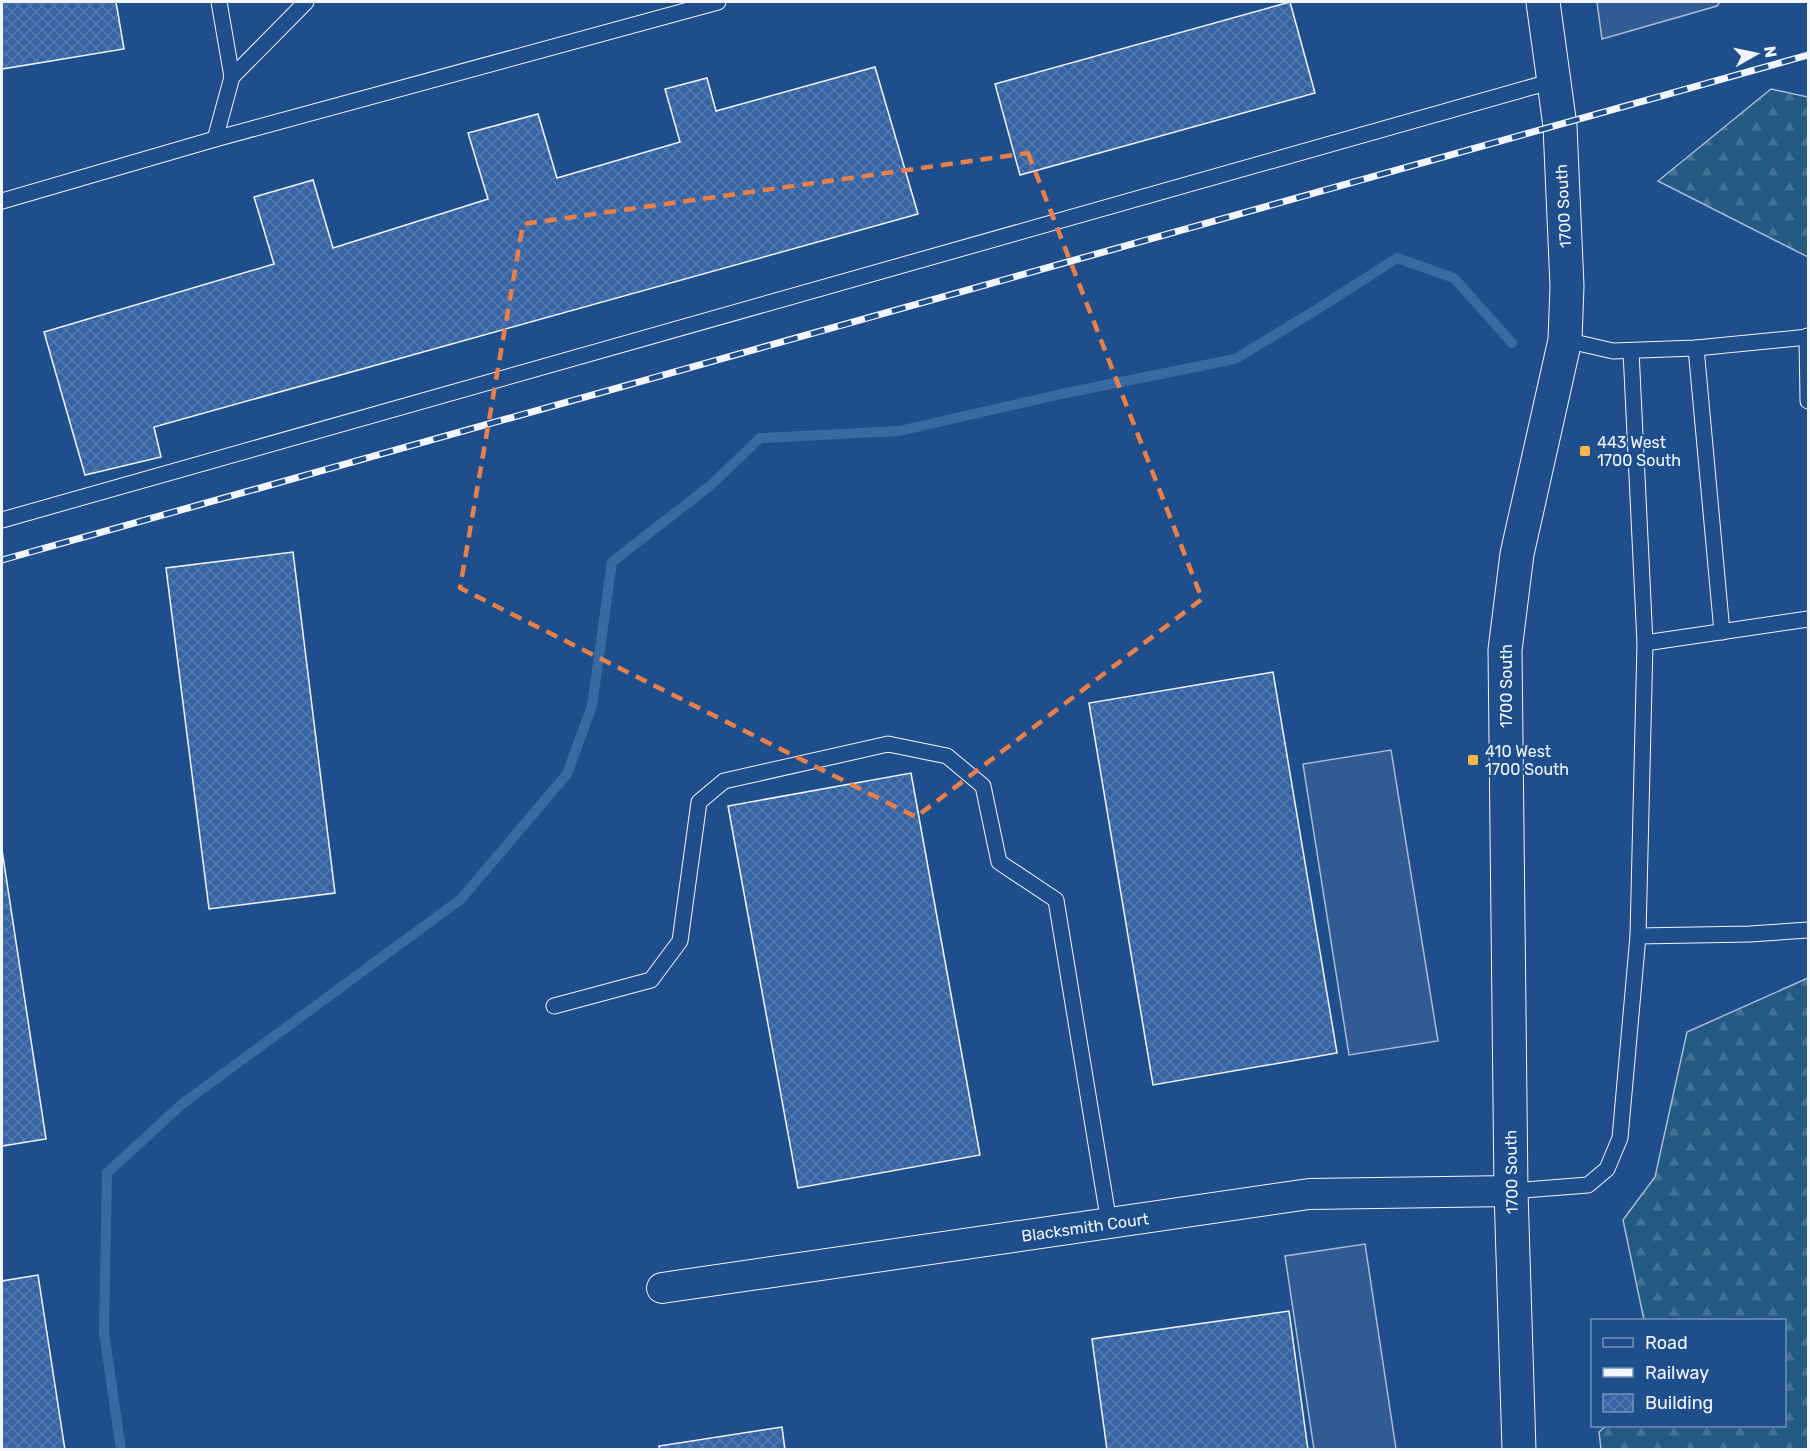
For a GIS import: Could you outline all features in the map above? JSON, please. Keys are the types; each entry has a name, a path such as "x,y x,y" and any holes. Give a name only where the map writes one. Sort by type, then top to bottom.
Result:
{"street":[{"name":"1700 South","path":"1519,1449 1511,1191 1505,650 1517,554 1565,340 1567,286 1560,126 1543,2"},
{"name":"Blacksmith Court","path":"662,1288 1310,1194 1511,1191"}],"lane":[{"path":"215,139 232,77 219,2"},
{"path":"232,77 306,2"},
{"path":"2,201 215,139 718,2"},
{"path":"2,520 1553,81"},
{"path":"1565,340 1613,351 1631,351 1696,348 1808,337 1809,401"},
{"path":"1696,348 1722,632"},
{"path":"1511,1191 1588,1185 1607,1169 1620,1138 1638,936 1645,643 1631,351"},
{"path":"1645,643 1809,620"},
{"path":"554,1006 651,980 680,941 699,802 724,781 888,744 947,756 983,786 999,862 1056,900 1109,1223"},
{"path":"1638,936 1750,934 1809,930"}],"highlighted area":[{"path":"1028,153 1202,599 916,817 460,588 523,224"}],"green space":[{"path":"1771,89 1808,97 1808,257 1658,181"},
{"path":"1808,978 1808,1449 1601,1449 1599,1432 1605,1427 1786,1427 1786,1319 1644,1319 1623,1220 1655,1177 1687,1032"}],"shaded area":[{"path":"1597,2 1720,2 1717,6 1602,39"},
{"path":"1391,750 1438,1041 1349,1055 1303,764"},
{"path":"1365,1244 1396,1449 1314,1449 1285,1256"}],"building":[{"path":"2,2 116,2 124,49 2,69"},
{"path":"1290,2 1315,93 1020,175 995,84"},
{"path":"875,67 918,214 154,427 161,457 85,475 44,332 274,264 254,197 313,180 333,248 488,199 468,133 538,114 557,178 680,142 665,89 707,78 716,111"},
{"path":"293,552 335,893 209,909 166,568"},
{"path":"1273,672 1337,1053 1153,1085 1089,703"},
{"path":"911,773 980,1155 798,1188 728,806"},
{"path":"2,850 46,1139 2,1146"},
{"path":"38,1275 65,1450 2,1450 2,1281"},
{"path":"1289,1311 1308,1450 1107,1450 1092,1339"},
{"path":"782,1427 785,1450 660,1450 659,1446"}],"waterway":[{"path":"121,1450 104,1332 107,1173 182,1104 461,899 567,774 592,706 612,562 711,485 760,438 899,431 1061,394 1235,359 1397,258 1454,278 1512,343"}],"railway":[{"path":"2,560 1808,55"}],"place":[{"name":"443 West 1700 South","path":"1585,451"},
{"name":"410 West 1700 South","path":"1473,760"}]}
